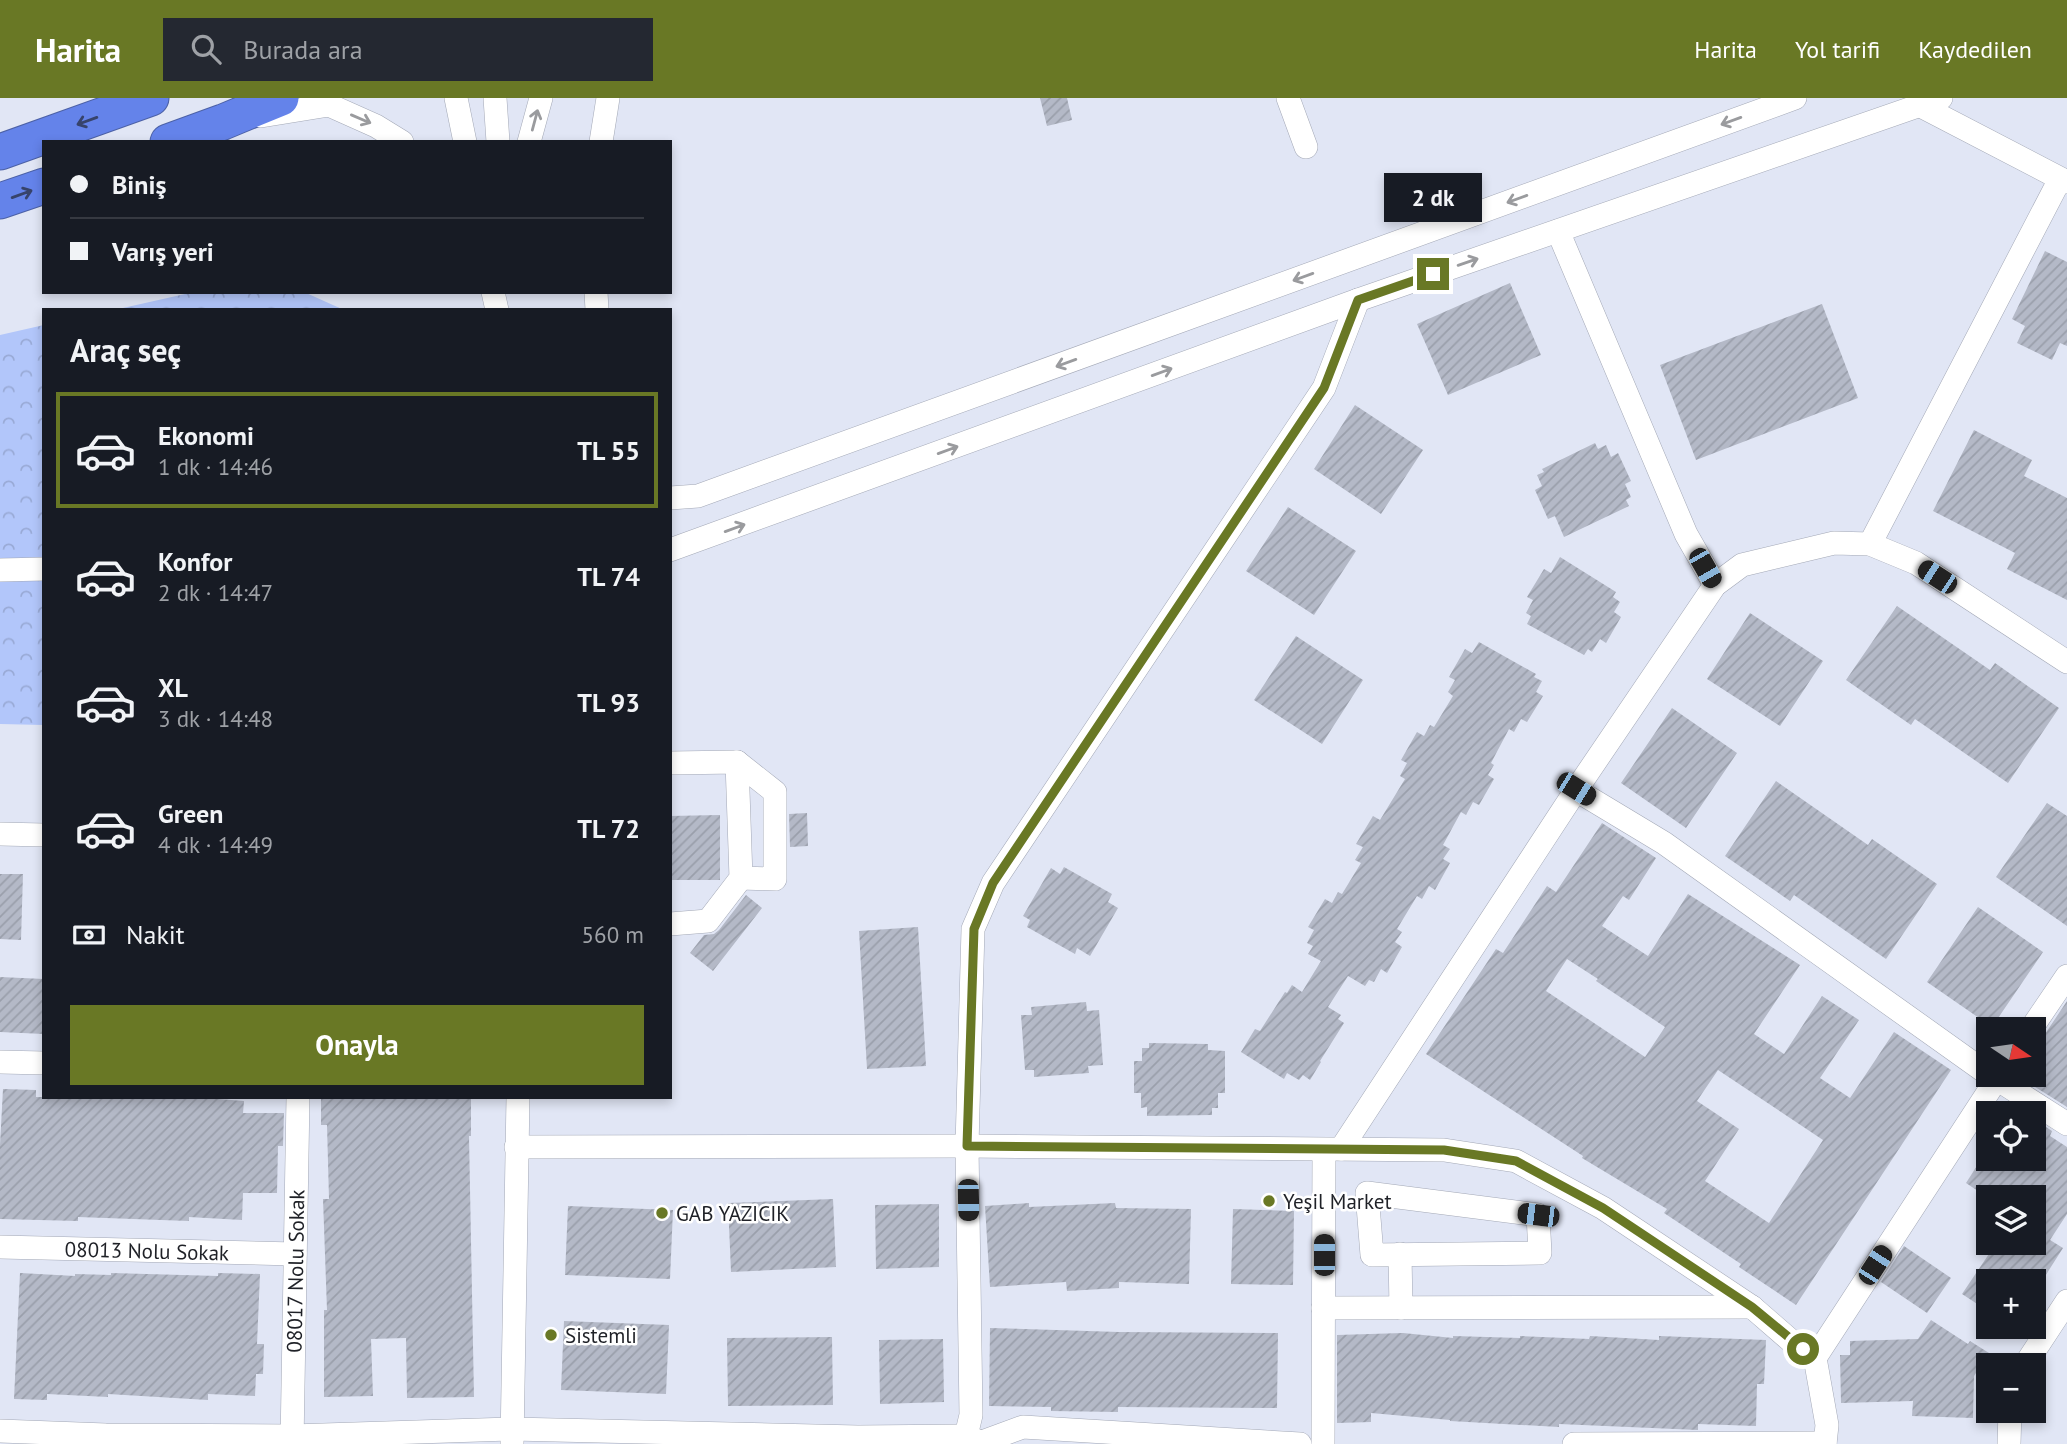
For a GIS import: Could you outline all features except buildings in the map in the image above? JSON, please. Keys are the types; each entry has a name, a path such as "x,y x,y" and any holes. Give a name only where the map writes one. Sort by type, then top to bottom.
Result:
{"highway":[{"path":"0,152 151,98"},
{"path":"174,140 281,98"},
{"path":"0,201 42,187"}],"street":[{"path":"456,98 465,140"},
{"path":"495,98 498,140"},
{"path":"530,140 541,98"},
{"path":"601,140 608,98"},
{"path":"1288,98 1306,147"},
{"path":"672,498 698,496 1795,98"},
{"path":"672,549 1358,300 1931,102 2064,180 1870,544"},
{"path":"223,122 329,105 376,126 399,140"},
{"path":"1558,231 1686,534 1715,585"},
{"path":"978,1441 971,1415 967,1146 974,929 993,883 1324,388 1358,300"},
{"path":"1322,1444 1323,1308 1332,1149 1715,585 1742,565 1834,543 1870,544 1916,563 2067,662"},
{"path":"0,570 42,569"},
{"path":"672,924 708,921 741,878 737,762"},
{"path":"672,764 737,762 775,792 775,878 741,878"},
{"path":"1576,789 1664,844 1976,1064"},
{"path":"0,834 42,835"},
{"path":"2039,1017 2067,976"},
{"path":"0,1062 42,1063"},
{"path":"1574,1444 1825,1443 1827,1425 1815,1358 1986,1087"},
{"path":"2010,1087 2067,1124"},
{"name":"08017 Nolu Sokak","path":"292,1440 298,1099"},
{"path":"512,1436 518,1099"},
{"path":"516,1147 967,1146 1444,1150 1516,1161 1603,1208 1752,1307 1815,1358"},
{"path":"1367,1193 1538,1215 1540,1253 1400,1254 1371,1255 1367,1193"},
{"name":"08013 Nolu Sokak","path":"0,1247 295,1254"},
{"path":"1400,1254 1401,1308"},
{"path":"2033,1353 2067,1301"},
{"path":"1323,1308 1752,1307"},
{"path":"2010,1423 2010,1444"},
{"path":"0,1431 106,1439 292,1440 512,1436 978,1441 1023,1427 1300,1444"}],"green space":[{"path":"185,294 308,294 340,308 123,308"},
{"path":"42,325 42,725 0,724 0,335"}],"place":[{"name":"Yeşil Market","path":"1269,1201"},
{"name":"GAB YAZICIK","path":"662,1213"},
{"name":"Sistemli","path":"551,1335"}],"route":[{"path":"1433,274 1358,300 1324,388 993,883 974,929 967,1146 1444,1150 1516,1161 1603,1208 1752,1307 1803,1349"}]}
